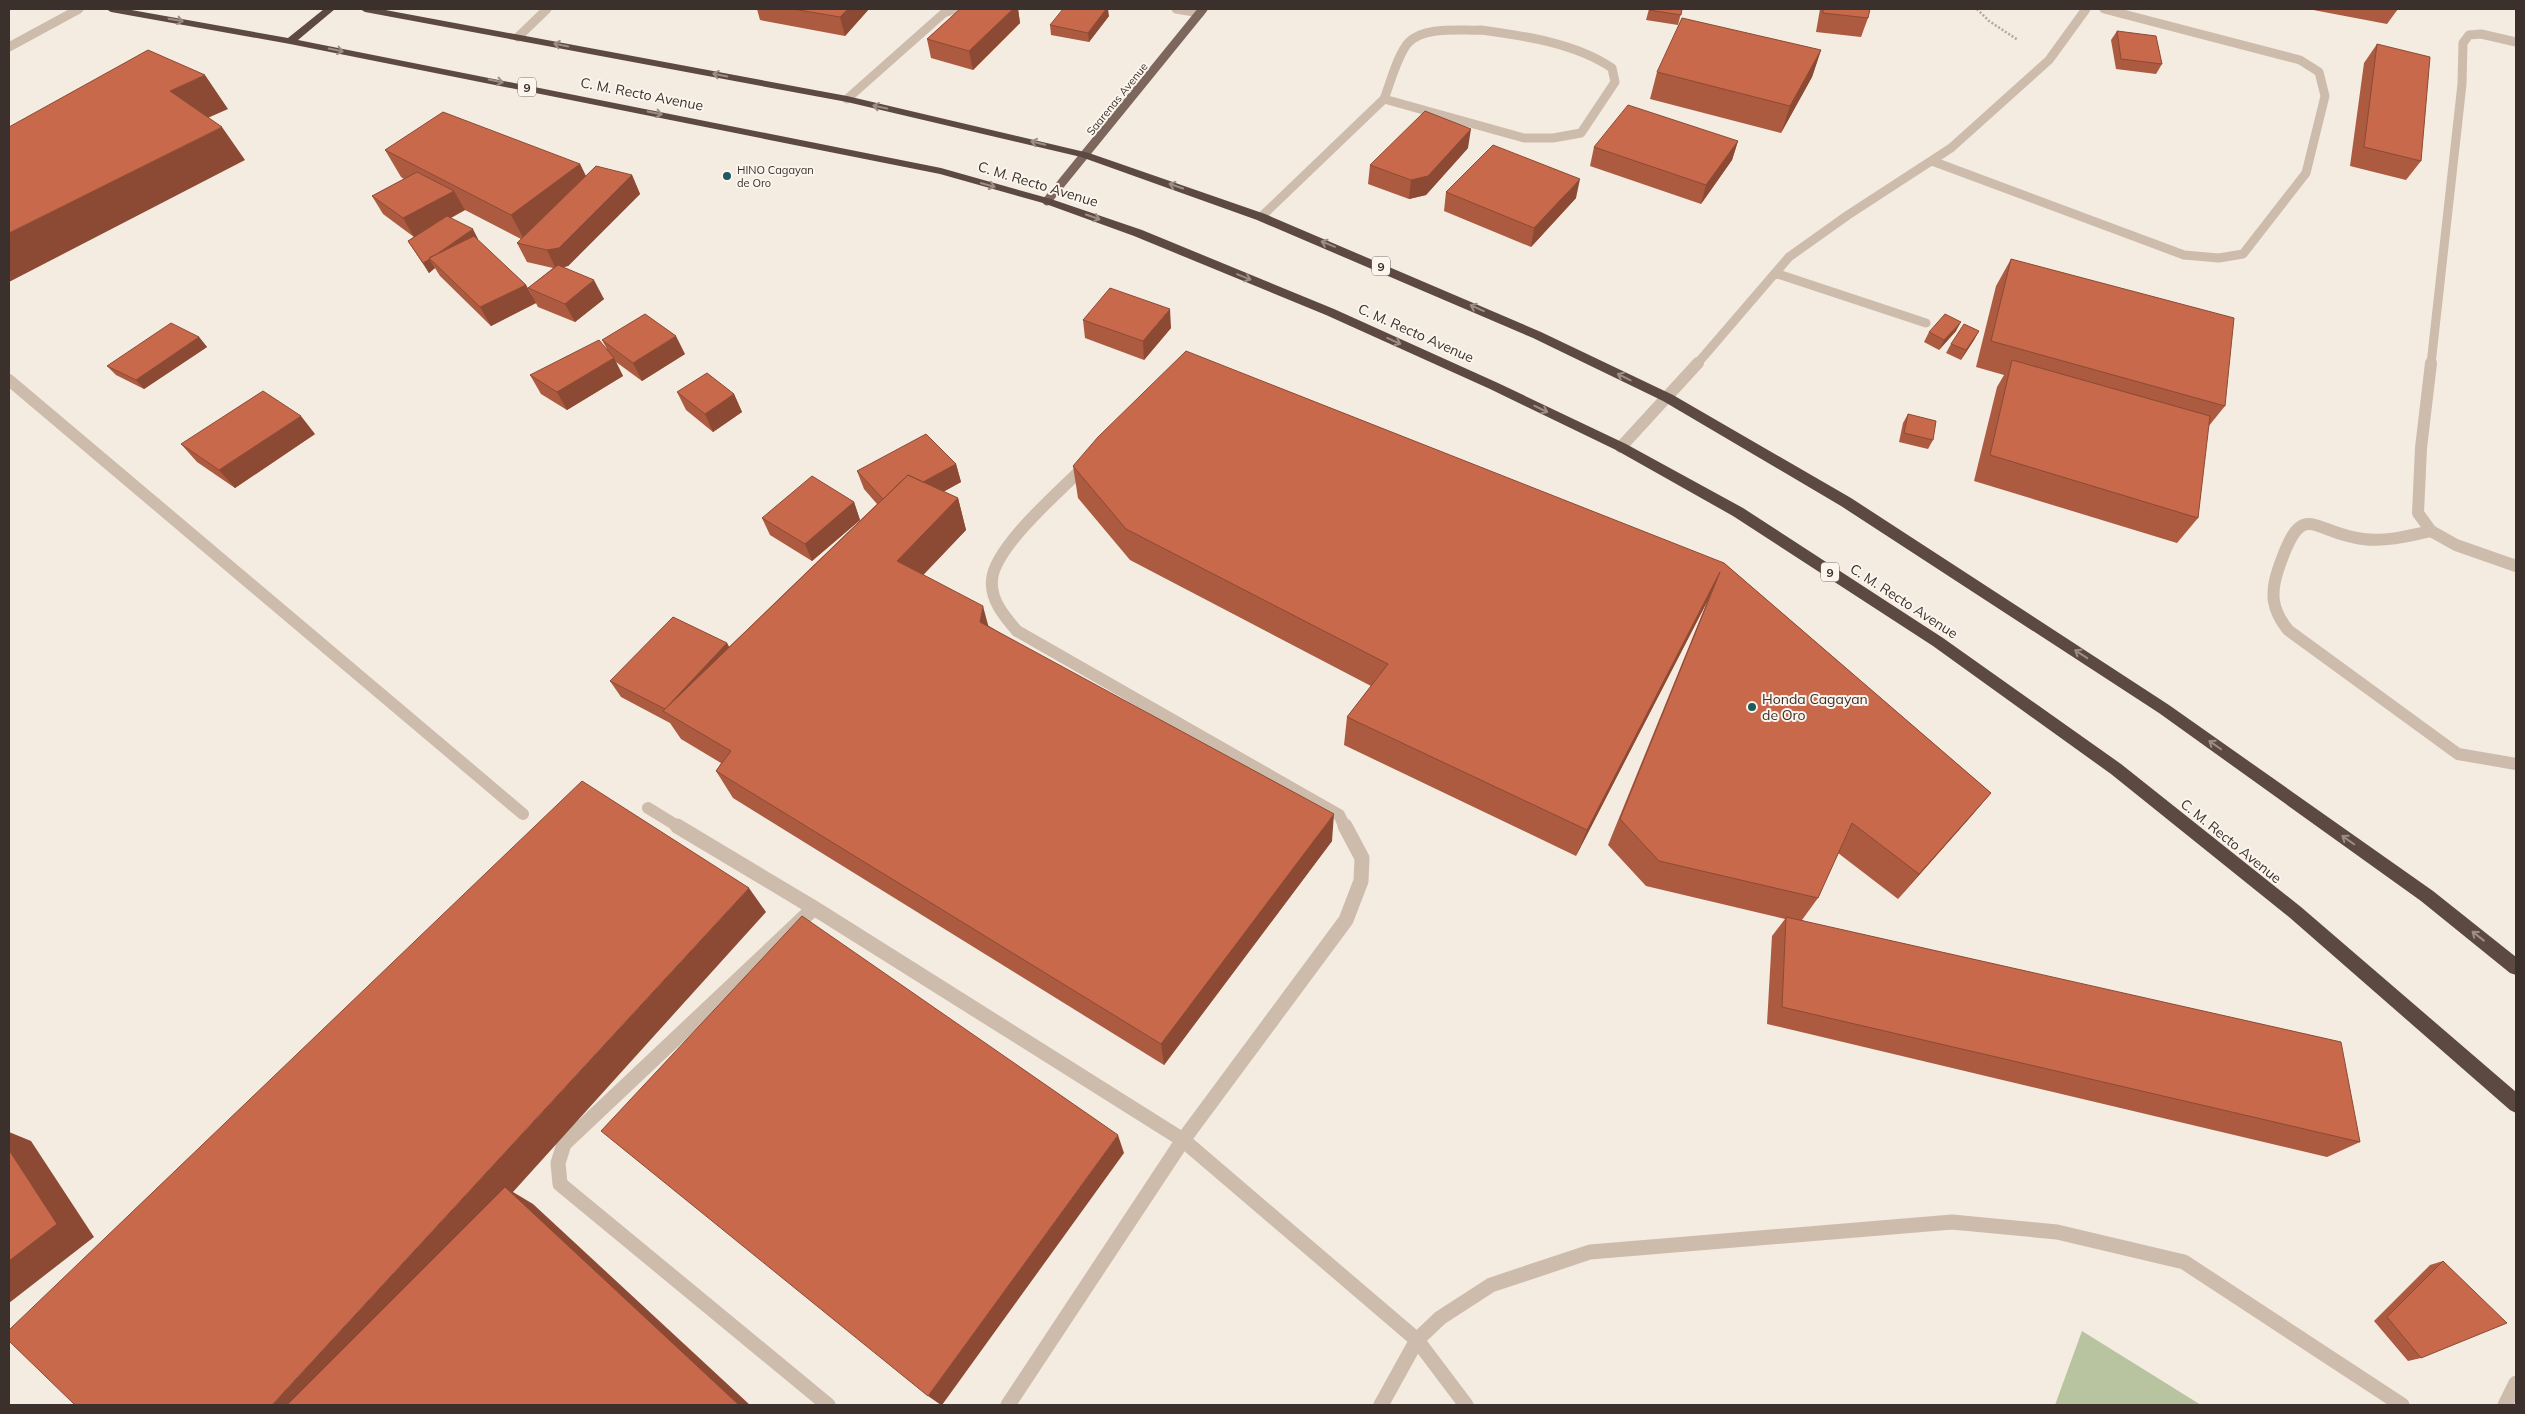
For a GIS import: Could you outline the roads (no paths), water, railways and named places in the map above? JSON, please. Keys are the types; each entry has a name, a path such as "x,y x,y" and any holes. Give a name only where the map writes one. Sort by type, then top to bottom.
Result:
{"highway":[{"name":"C. M. Recto Avenue","path":"111,9 290,41 941,171 1047,202 1138,233 1330,312 1494,386 1621,447 1738,512 1938,642 2116,770 2295,912 2516,1104"},
{"path":"290,41 330,9"},
{"name":"9","path":"365,9 847,99 1086,155 1261,217 1537,335 1668,398 1846,502 2164,709 2427,896 2513,960"}],"main road":[{"name":"Saarenas Avenue","path":"1047,202 1202,11"}],"street":[{"path":"9,47 79,9"},
{"path":"518,37 547,9"},
{"path":"847,99 944,13 955,9"},
{"path":"1176,9 1202,11"},
{"path":"1621,447 1668,398 1789,257 1810,241 1951,148 2050,60 2086,9"},
{"path":"1932,161 2184,255 2219,258 2243,254 2306,173 2325,96 2319,72 2300,60 2104,9"},
{"path":"1261,217 1384,99 1409,42 1419,36 1434,32 1481,30 1518,35 1596,57 1612,68 1615,82 1581,133 1551,139 1524,138 1384,99"},
{"path":"2516,42 2481,34 2468,35 2463,43 2462,84 2445,250 2421,448 2418,513 2431,531 2456,546 2516,566"},
{"path":"1775,274 1926,323"},
{"path":"9,380 523,814"},
{"path":"1008,1405 1183,1140 1346,920 1361,881 1362,858 1339,815 1017,631 1001,614 994,591 992,574 1004,552 1098,452"},
{"path":"2431,531 2392,540 2374,541 2310,524 2300,526 2291,535 2271,591 2273,605 2279,619 2288,630 2458,754 2516,764"},
{"path":"648,808 814,908 1183,1140 1418,1340 1466,1405"},
{"path":"814,908 564,1144 558,1163 560,1184 828,1405"},
{"path":"1381,1405 1418,1340 1440,1318 1491,1285 1590,1252 1952,1222 2057,1232 2184,1262 2402,1405"},
{"path":"2505,1405 2516,1383"}],"place":[{"name":"HINO Cagayan de Oro","path":"727,176"},
{"name":"Honda Cagayan de Oro","path":"1752,707"}]}
